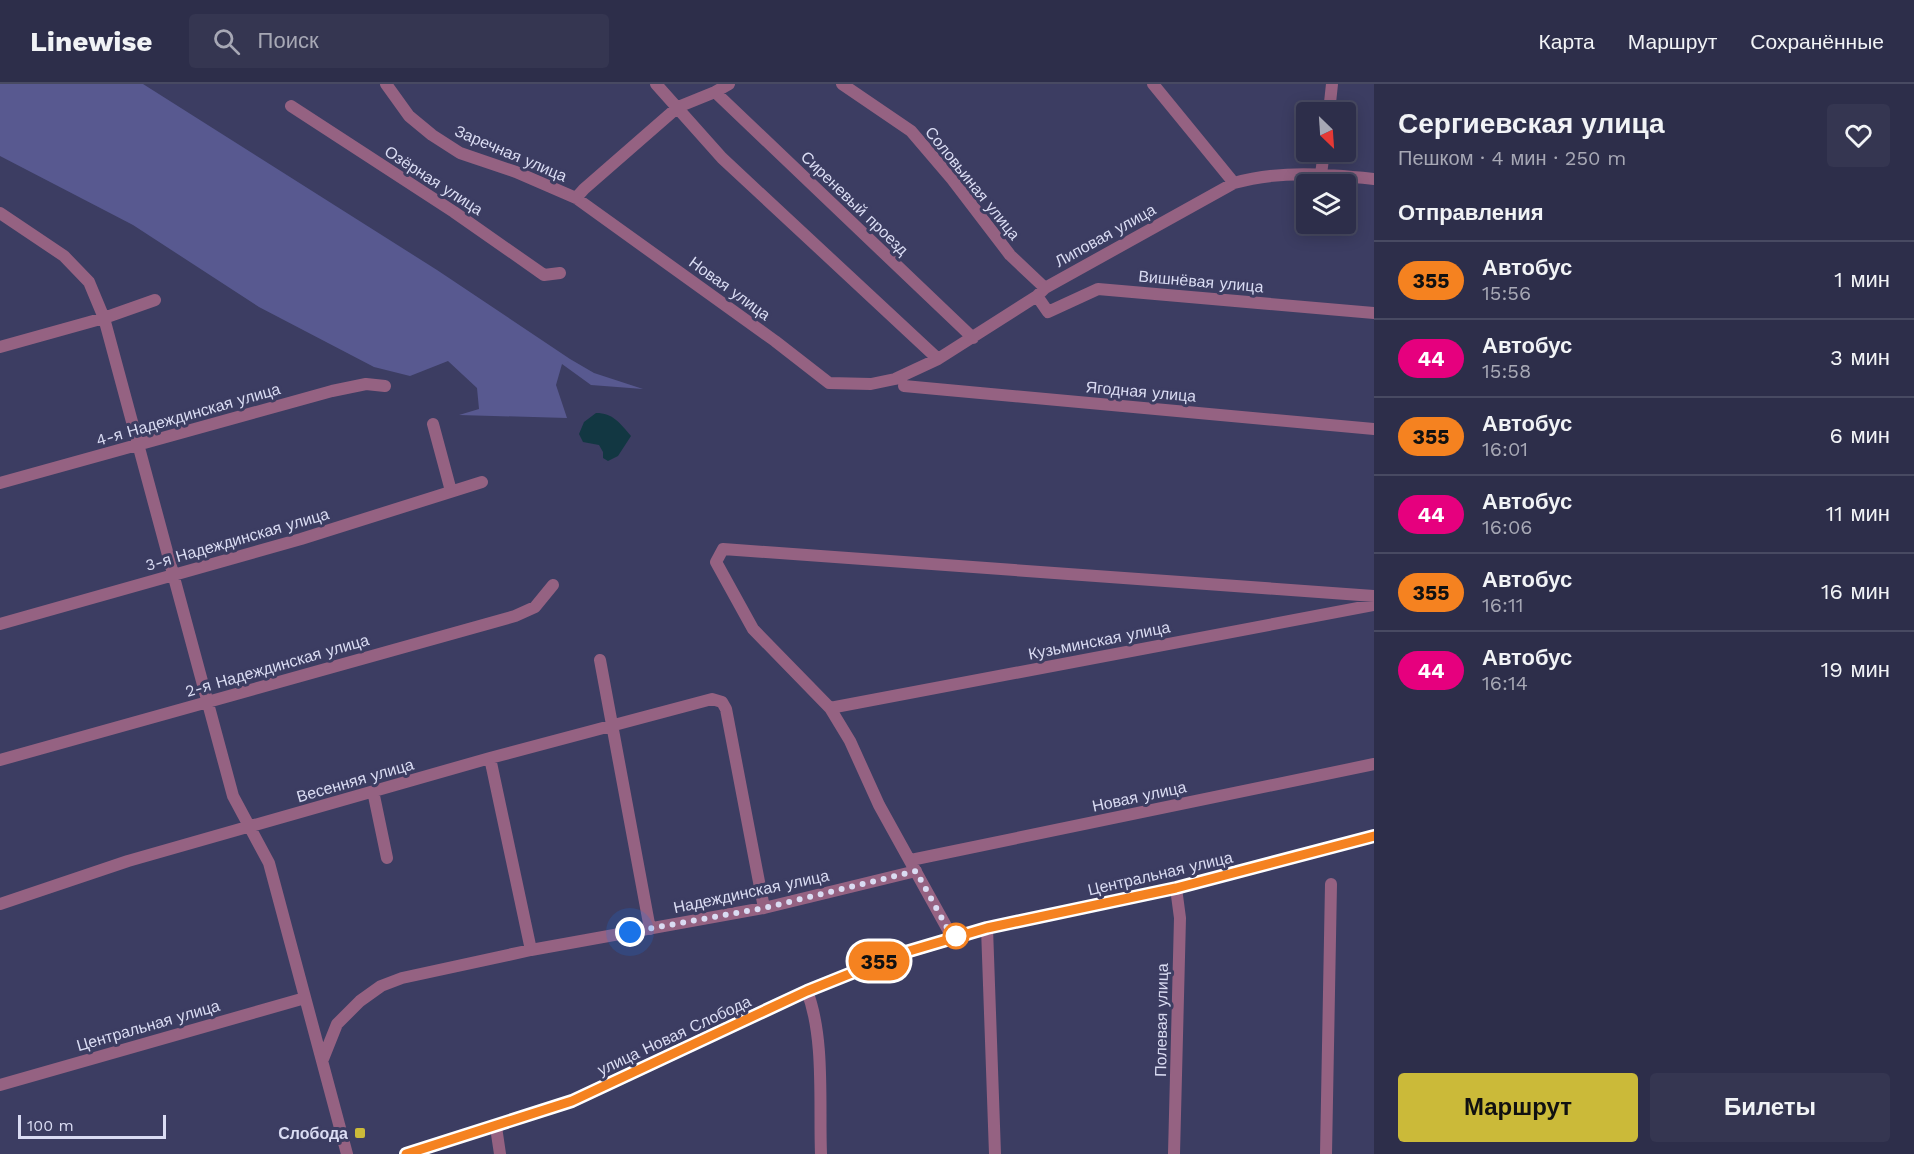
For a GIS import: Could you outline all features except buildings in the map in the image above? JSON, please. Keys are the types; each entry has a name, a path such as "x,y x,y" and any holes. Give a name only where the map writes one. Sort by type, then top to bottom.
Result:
{"street":[{"name":"Заречная улица","path":"386,84 409,116 460,153 516,172 576,198"},
{"path":"656,84 722,158 938,359"},
{"path":"576,198 678,107 729,84"},
{"name":"Соловьиная улица","path":"842,84 911,131 1041,292"},
{"path":"1153,84 1234,183"},
{"path":"1330,102 1332,84"},
{"name":"Сиреневый проезд","path":"715,92 973,338"},
{"name":"Озёрная улица","path":"291,106 454,212 544,275 560,273"},
{"path":"1321,174 1323,162"},
{"name":"Липовая улица","path":"871,384 895,379 938,359 1041,292 1234,183 1260,176 1296,175"},
{"name":"Липовая улица","path":"1356,177 1374,179"},
{"name":"Новая улица","path":"576,198 766,334 829,383 871,384"},
{"path":"0,213 64,256 88,282 104,318 233,796 269,863 323,1060 346,1154"},
{"name":"Вишнёвая улица","path":"1041,292 1048,312 1098,289 1374,313"},
{"path":"0,347 104,318 155,300"},
{"name":"4-я Надеждинская улица","path":"0,483 332,391 366,384 385,386"},
{"name":"Ягодная улица","path":"904,386 1374,429"},
{"path":"433,424 451,491"},
{"name":"3-я Надеждинская улица","path":"0,624 174,575 482,482"},
{"path":"952,937 879,805 850,741 830,708 753,629 716,562 723,549 1374,596"},
{"name":"2-я Надеждинская улица","path":"0,760 515,616 536,607 554,585"},
{"name":"Кузьминская улица","path":"830,708 1374,605"},
{"path":"600,660 650,928"},
{"name":"Весенняя улица","path":"0,904 128,861 490,758 712,699 722,702 726,709 764,908"},
{"path":"490,758 531,951"},
{"name":"Новая улица","path":"914,865 1374,764"},
{"path":"373,791 387,858"},
{"name":"Центральная улица","path":"952,937 1176,888 1374,836"},
{"name":"Надеждинская улица","path":"323,1060 337,1024 360,1001 381,986 402,978 531,951 764,908 914,865"},
{"path":"1326,1154 1331,884"},
{"name":"Полевая улица","path":"1174,1154 1180,918 1176,888"},
{"path":"987,928 995,1154"},
{"name":"улица Новая Слобода","path":"406,1154 572,1101 807,991 882,960 952,937"},
{"path":"807,991 813,1006 817,1037 821,1154"},
{"name":"Центральная улица","path":"0,1084 305,998"},
{"path":"496,1126 500,1154"}],"shaded area":[{"path":"0,84 143,84 437,270 570,359 594,373 643,389 591,385 562,364 556,385 567,418 459,415 479,409 477,388 448,361 410,376 374,367 259,307 133,225 0,156"},
{"path":"596,413 612,417 631,436 618,456 608,461 603,458 599,445 583,442 579,434 584,422"}],"bus line":[{"name":"355","path":"406,1154 572,1101 807,991 899,954 987,928 1176,888 1374,836"}],"place":[{"name":"Слобода","path":"360,1133"}],"route":[{"path":"630,932 764,908 916,871 952,937 956,936"}]}
